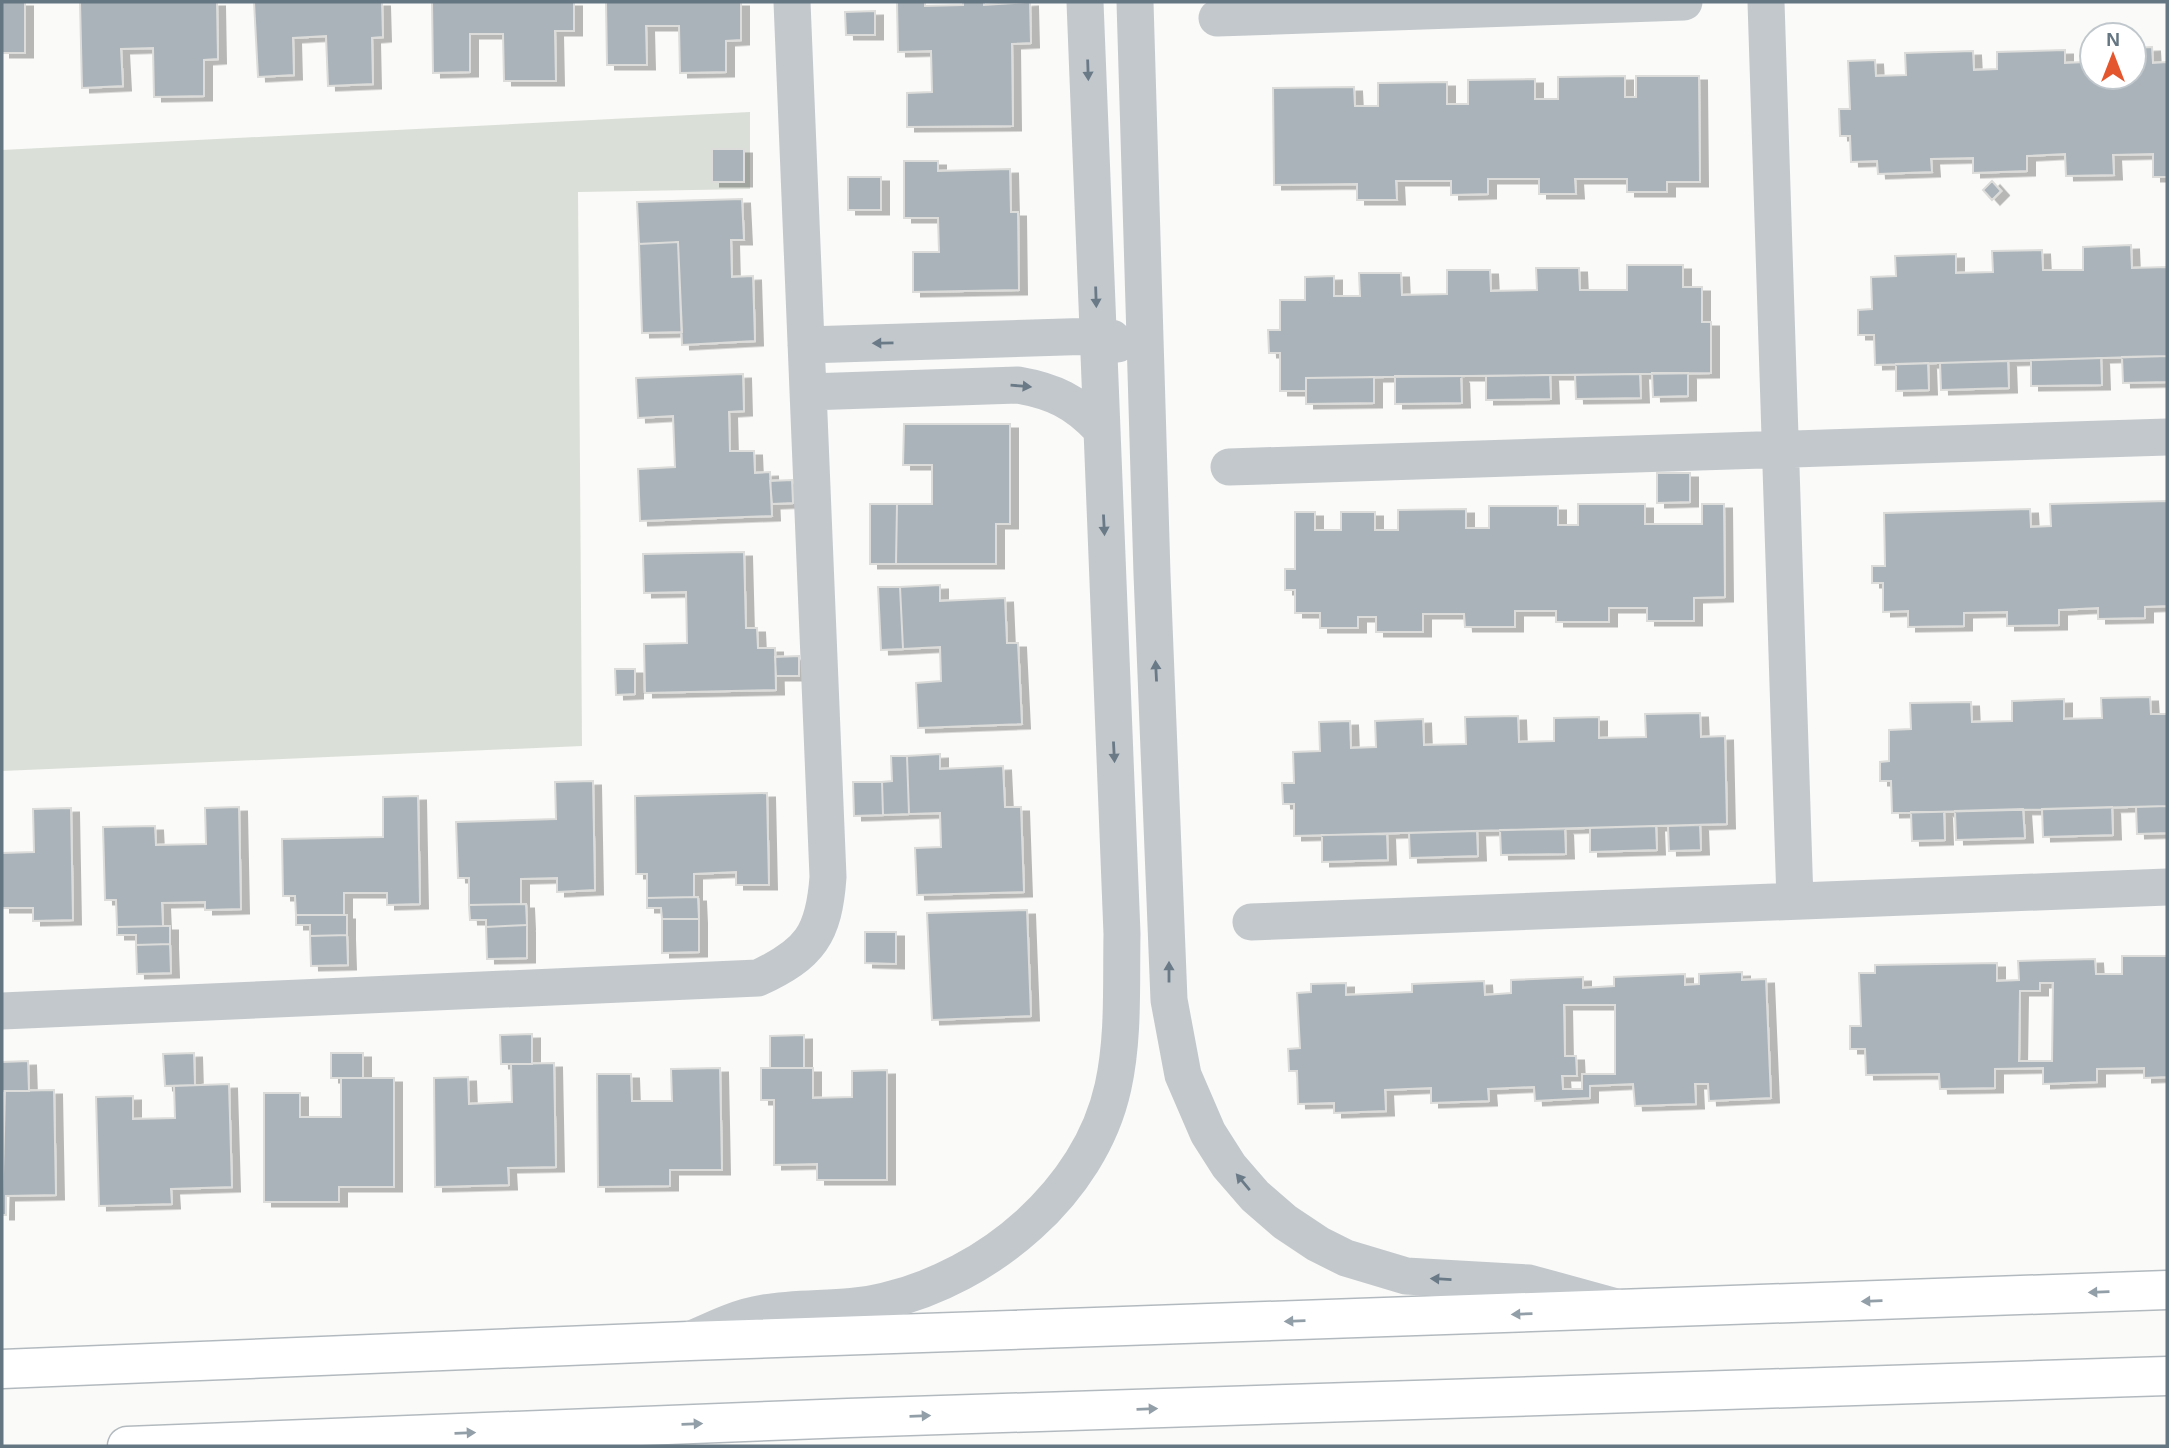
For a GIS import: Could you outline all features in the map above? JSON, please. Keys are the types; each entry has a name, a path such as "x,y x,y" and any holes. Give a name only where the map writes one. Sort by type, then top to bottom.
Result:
{"main road":[{"path":"2,1369 689,1341 2167,1290"},
{"path":"127,1446 848,1418 2167,1376"}],"street":[{"path":"2,1010 758,978 789,964 812,940 825,910 828,877 792,2"},
{"path":"689,1341 744,1318 885,1301 925,1290 980,1261 1035,1219 1076,1170 1101,1126 1113,1089 1119,1053 1122,934 1085,2"},
{"path":"1135,2 1152,574 1169,1000 1183,1075 1208,1133 1229,1166 1255,1196 1285,1222 1346,1258 1406,1276 1529,1283 1628,1310"},
{"path":"1217,18 1684,2"},
{"path":"1766,2 1795,901"},
{"path":"806,345 1097,336 1112,338 1123,356 1131,537 1138,561 1152,574"},
{"path":"808,392 1018,385 1042,389 1064,398 1084,411 1100,428"},
{"path":"1228,467 2167,437"},
{"path":"1251,922 2167,887"}],"shaded area":[{"path":"750,112 750,189 578,192 582,746 2,771 2,150"}],"building":[{"path":"2,2 25,2 25,53 2,53"},
{"path":"80,2 217,2 218,59 204,60 204,96 154,97 153,48 121,49 123,86 82,88"},
{"path":"254,2 382,2 383,37 372,38 373,84 328,86 326,36 293,38 294,75 258,77"},
{"path":"432,2 574,2 574,31 555,31 556,81 504,81 503,34 470,34 470,72 433,73"},
{"path":"606,2 741,2 741,40 726,41 726,72 680,73 679,26 646,26 647,65 607,65"},
{"path":"897,2 925,2 925,6 963,5 963,2 984,2 984,5 1030,2 1031,43 1012,44 1013,126 907,127 907,93 932,92 931,51 898,52"},
{"path":"875,11 875,35 846,35 845,12"},
{"path":"2148,47 2152,47 2153,63 2167,62 2167,177 2153,177 2153,154 2113,155 2114,175 2066,176 2065,154 2027,156 2027,171 1973,173 1973,158 1931,159 1932,172 1878,174 1877,161 1851,162 1850,136 1840,136 1839,109 1850,109 1848,61 1875,60 1876,76 1906,75 1905,53 1973,51 1974,70 1997,69 1997,52 2065,50 2065,63 2078,62 2078,91 2148,91"},
{"path":"1625,76 1625,97 1636,97 1636,76 1699,76 1700,182 1667,182 1667,192 1627,192 1627,179 1575,179 1576,194 1539,194 1539,179 1488,179 1488,194 1451,195 1451,181 1396,181 1397,200 1357,200 1357,184 1274,185 1273,88 1354,87 1355,106 1378,106 1378,83 1447,82 1447,104 1468,104 1468,80 1535,79 1535,99 1558,99 1558,77"},
{"path":"712,149 744,149 744,182 712,182"},
{"path":"904,161 938,161 938,171 1010,169 1011,212 1018,212 1019,290 913,292 913,252 939,252 938,218 904,218"},
{"path":"848,177 881,177 881,210 848,210"},
{"path":"1992,181 2001,191 1992,200 1983,190"},
{"path":"742,199 744,240 731,240 732,277 753,276 755,341 682,345 678,242 639,244 637,202"},
{"path":"678,242 682,332 642,333 639,244"},
{"path":"2131,245 2132,268 2167,267 2167,356 1875,365 1874,335 1858,335 1858,310 1872,309 1871,277 1896,276 1895,256 1956,254 1956,273 1993,272 1992,251 2042,250 2043,270 2083,270 2083,247"},
{"path":"1627,265 1683,265 1683,287 1702,287 1702,322 1711,322 1711,373 1306,378 1306,391 1280,391 1280,353 1269,353 1268,330 1280,330 1280,300 1305,300 1305,277 1334,276 1334,296 1360,296 1359,273 1401,273 1402,295 1447,294 1447,270 1490,270 1491,291 1537,290 1536,268 1579,268 1580,290 1627,290"},
{"path":"2167,356 2167,382 2123,383 2122,357"},
{"path":"2101,358 2102,385 2031,386 2031,360"},
{"path":"2008,361 2009,388 1941,390 1940,363"},
{"path":"1928,363 1929,390 1896,391 1896,364"},
{"path":"1652,373 1688,373 1688,396 1653,397"},
{"path":"743,374 744,411 729,412 730,451 754,451 755,473 770,472 772,516 640,521 638,469 675,467 673,416 638,418 636,378"},
{"path":"1640,374 1641,398 1576,399 1575,375"},
{"path":"1550,375 1551,399 1486,400 1486,376"},
{"path":"1395,376 1461,376 1462,403 1395,404"},
{"path":"1374,377 1374,403 1306,404 1306,378"},
{"path":"904,424 1010,424 1010,524 996,524 996,564 896,564 897,504 932,504 932,465 903,465"},
{"path":"1657,473 1690,473 1690,502 1657,503"},
{"path":"792,480 793,503 772,504 770,481"},
{"path":"2167,501 2167,606 2145,607 2145,618 2098,619 2098,608 2059,610 2059,625 2007,626 2007,612 1964,613 1964,626 1908,627 1908,611 1883,612 1883,583 1872,583 1872,566 1885,566 1884,513 2030,509 2031,527 2051,526 2050,504"},
{"path":"870,504 897,504 896,564 870,564"},
{"path":"1578,504 1645,504 1645,524 1702,524 1702,504 1724,504 1725,597 1694,598 1694,621 1647,621 1647,608 1609,608 1609,622 1556,622 1556,611 1515,611 1515,627 1465,627 1464,614 1423,614 1423,632 1376,632 1376,617 1358,617 1358,628 1320,628 1320,613 1295,613 1295,590 1285,590 1285,569 1295,569 1295,512 1315,512 1315,530 1341,530 1341,512 1375,512 1375,530 1398,530 1398,510 1466,509 1466,528 1489,528 1489,506 1558,506 1558,525 1578,525"},
{"path":"744,552 746,628 757,628 758,648 775,648 776,690 645,693 644,644 687,643 686,592 644,593 643,554"},
{"path":"940,585 940,601 1005,598 1007,643 1018,643 1022,724 918,728 916,683 941,681 940,647 903,649 900,587"},
{"path":"878,587 900,587 903,649 881,650"},
{"path":"799,656 799,676 776,676 775,657"},
{"path":"615,669 635,669 635,694 616,695"},
{"path":"2150,697 2151,714 2167,714 2167,806 1892,813 1891,781 1880,781 1880,762 1889,761 1889,730 1911,729 1910,703 1971,702 1972,722 2012,721 2012,701 2064,699 2064,719 2102,718 2101,698"},
{"path":"1700,713 1701,737 1725,736 1727,824 1294,836 1294,804 1283,804 1282,783 1294,783 1293,752 1320,751 1319,722 1350,721 1351,748 1376,747 1375,721 1423,719 1424,745 1466,744 1465,717 1518,716 1519,742 1554,741 1554,718 1599,717 1599,738 1646,737 1645,714"},
{"path":"940,754 940,769 1003,766 1005,807 1021,807 1024,892 917,895 915,848 941,847 940,813 909,814 907,756"},
{"path":"891,756 907,756 909,814 883,815 882,782 892,781"},
{"path":"593,781 595,890 557,892 557,878 521,879 521,904 469,905 469,878 458,878 456,822 556,819 555,782"},
{"path":"853,782 882,782 883,815 854,816"},
{"path":"767,793 769,885 736,885 736,872 694,874 694,897 647,898 647,874 636,874 635,796"},
{"path":"418,796 420,904 387,905 387,893 344,893 344,915 296,915 295,896 283,896 282,839 383,837 383,797"},
{"path":"2167,806 2167,833 2137,834 2136,807"},
{"path":"239,807 241,909 205,910 205,902 162,903 163,926 117,927 116,900 105,900 103,827 155,826 156,845 206,844 205,808"},
{"path":"2112,807 2113,835 2043,837 2042,809"},
{"path":"71,808 73,920 33,921 33,908 2,908 2,853 34,852 33,809"},
{"path":"2023,809 2025,838 1956,840 1955,811"},
{"path":"1911,812 1944,812 1945,840 1912,841"},
{"path":"1700,825 1701,850 1669,851 1668,826"},
{"path":"1656,826 1657,850 1590,852 1590,828"},
{"path":"1565,829 1566,854 1501,855 1500,830"},
{"path":"1477,831 1478,856 1410,858 1409,833"},
{"path":"1387,834 1388,860 1322,862 1322,835"},
{"path":"698,897 699,919 662,919 661,908 647,908 647,898"},
{"path":"526,904 527,925 486,927 486,920 470,920 469,905"},
{"path":"1027,910 1031,1016 932,1020 927,913"},
{"path":"296,915 347,915 347,935 310,936 310,925 296,925"},
{"path":"662,919 699,919 699,952 662,953"},
{"path":"527,925 527,958 487,959 486,927"},
{"path":"170,926 170,944 136,945 136,935 117,935 117,927"},
{"path":"865,932 896,932 896,964 865,963"},
{"path":"347,935 348,965 311,966 310,936"},
{"path":"170,944 171,973 137,974 136,945"},
{"path":"2122,956 2167,956 2167,1077 2144,1078 2144,1068 2097,1069 2097,1082 2043,1084 2043,1068 1995,1069 1995,1088 1940,1089 1939,1074 1866,1075 1865,1049 1850,1049 1850,1026 1861,1026 1859,973 1875,973 1875,965 1997,963 1997,981 2019,980 2018,961 2095,959 2096,974 2122,974","holes":["2040,983 2053,983 2052,1061 2019,1061 2020,991 2040,991"]},
{"path":"1742,972 1742,980 1766,979 1771,1098 1709,1101 1708,1084 1695,1084 1696,1104 1635,1106 1633,1084 1590,1086 1590,1098 1535,1101 1534,1087 1488,1089 1489,1101 1431,1103 1431,1088 1385,1090 1386,1111 1334,1113 1334,1103 1298,1104 1297,1071 1289,1071 1288,1049 1300,1048 1297,993 1311,992 1311,984 1346,983 1346,995 1412,992 1412,984 1484,981 1485,995 1511,993 1511,980 1583,977 1583,988 1614,986 1614,977 1685,974 1685,985 1699,984 1699,974","holes":["1564,1005 1615,1005 1615,1074 1582,1074 1582,1089 1563,1089 1562,1076 1577,1076 1576,1056 1565,1056"]},
{"path":"532,1034 532,1064 501,1064 500,1035"},
{"path":"804,1035 804,1068 770,1068 770,1036"},
{"path":"194,1053 195,1085 165,1086 163,1054"},
{"path":"331,1053 363,1053 363,1078 331,1078"},
{"path":"28,1061 29,1091 2,1091 2,1062"},
{"path":"554,1063 556,1167 508,1168 509,1185 435,1187 434,1078 468,1077 469,1104 512,1102 511,1064"},
{"path":"720,1068 722,1170 670,1170 670,1186 598,1187 597,1074 631,1074 632,1101 672,1101 671,1069"},
{"path":"761,1068 813,1068 813,1098 852,1097 852,1071 887,1070 887,1180 817,1180 817,1164 774,1165 774,1100 761,1100"},
{"path":"341,1078 394,1078 394,1187 339,1187 339,1202 264,1202 264,1093 300,1093 300,1117 341,1117"},
{"path":"229,1084 232,1187 171,1189 172,1204 99,1206 96,1097 133,1096 133,1119 175,1118 174,1086"},
{"path":"54,1090 56,1195 6,1196 6,1215 2,1215 5,1091"}]}
